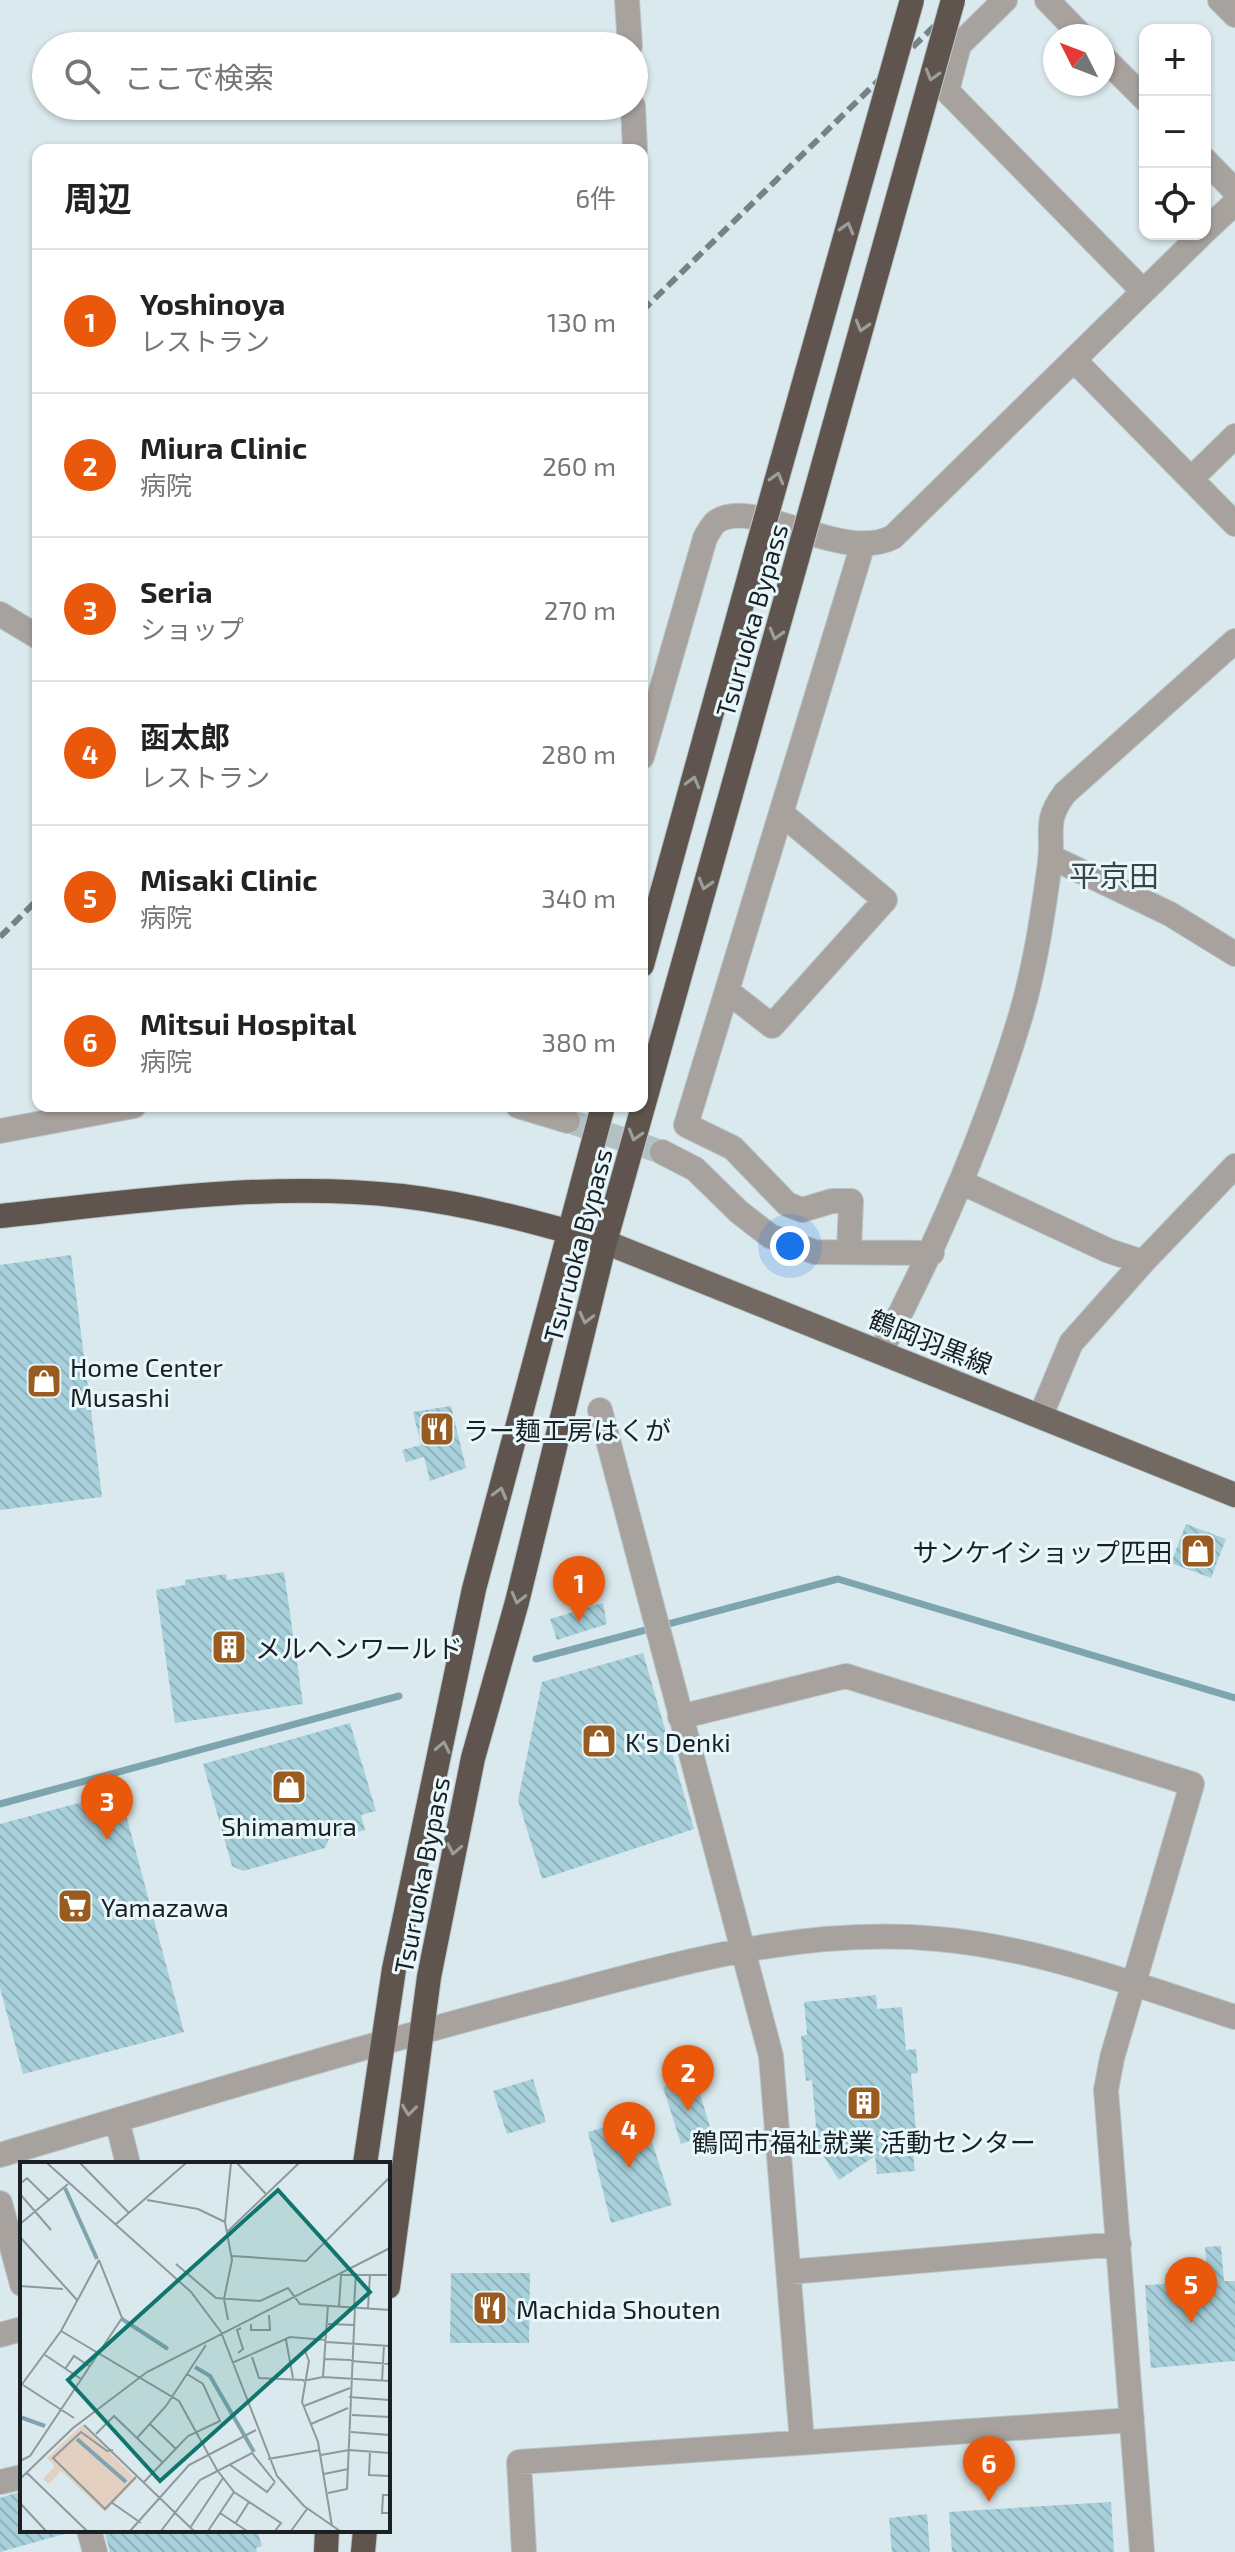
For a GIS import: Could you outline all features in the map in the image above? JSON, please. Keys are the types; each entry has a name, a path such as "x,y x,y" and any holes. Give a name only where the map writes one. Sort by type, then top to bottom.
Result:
{"highway":[{"name":"Tsuruoka Bypass","path":"648,943 912,0"},
{"name":"Tsuruoka Bypass","path":"648,1089 953,0"},
{"name":"Tsuruoka Bypass","path":"365,2162 394,1969 474,1589 601,1112"},
{"name":"Tsuruoka Bypass","path":"390,2271 420,2033 473,1758 517,1602 605,1242 642,1112"},
{"path":"0,1216 150,1200 313,1191 403,1196 477,1209 605,1242"},
{"path":"363,2552 365,2532"}],"main road":[{"name":"鶴岡羽黒線","path":"605,1242 1235,1495"}],"street":[{"path":"627,0 629,32"},
{"path":"1005,0 959,45 947,91 1143,291"},
{"path":"1047,0 1070,24"},
{"path":"1220,0 1235,15"},
{"path":"1115,69 1142,96"},
{"path":"634,120 635,144"},
{"path":"1211,166 1235,191"},
{"path":"1211,226 1235,203"},
{"path":"648,736 705,538 716,522 734,516 750,517 842,542 863,544 878,545 893,537 1197,240"},
{"path":"1074,360 1193,477 1235,524"},
{"path":"1193,477 1235,436"},
{"path":"849,1251 851,1201 832,1201 802,1210 787,1204 733,1148 686,1125 863,544"},
{"path":"0,614 32,633"},
{"path":"881,1351 932,1253 963,1183 1021,1017 1051,857 1050,821 1065,793 1235,641"},
{"path":"727,991 772,1026 885,900 781,813"},
{"path":"1051,857 1170,914 1235,954"},
{"path":"0,1131 102,1112"},
{"path":"538,1112 568,1121"},
{"path":"662,1152 695,1169 739,1212 770,1236 815,1252 932,1253"},
{"path":"1041,1415 1071,1343 1235,1166"},
{"path":"963,1183 1109,1251 1143,1262"},
{"path":"600,1410 771,2056 802,2442"},
{"path":"680,1717 846,1676 1192,1784 1112,2058 1106,2090 1142,2552"},
{"path":"0,2155 382,2043 742,1948 838,1937 940,1939 1040,1956 1235,2017"},
{"path":"117,2120 128,2162"},
{"path":"0,2203 20,2277"},
{"path":"789,2272 1119,2244"},
{"path":"0,2335 20,2330"},
{"path":"524,2552 519,2462 1132,2420"},
{"path":"0,2482 20,2477"},
{"path":"90,2532 95,2552"}],"building":[{"name":"Home Center Musashi","path":"71,1255 102,1497 0,1510 0,1265"},
{"name":"ラー麺工房はくが","path":"451,1406 466,1468 430,1481 424,1457 406,1462 402,1450 421,1445 413,1412"},
{"name":"サンケイショップ匹田","path":"1186,1524 1226,1539 1211,1578 1171,1563"},
{"name":"メルヘンワールド","path":"284,1572 303,1704 175,1723 156,1590 185,1585 185,1580 226,1574 227,1580"},
{"path":"603,1603 607,1624 557,1640 550,1619"},
{"name":"K's Denki","path":"643,1653 694,1829 542,1879 518,1800 542,1682"},
{"name":"Shimamura","path":"350,1723 376,1811 361,1815 365,1830 329,1839 325,1848 243,1871 232,1866 203,1764"},
{"name":"Yamazawa","path":"120,1792 184,2032 23,2074 0,1988 0,1824"},
{"name":"鶴岡市福祉就業 活動センター","path":"876,1995 877,2009 902,2007 906,2050 916,2049 918,2073 911,2074 918,2154 913,2154 915,2171 877,2174 875,2156 839,2180 810,2135 816,2126 812,2080 806,2081 801,2036 807,2035 804,2002"},
{"path":"695,2077 712,2134 681,2144 663,2087"},
{"path":"533,2079 546,2122 507,2134 493,2091"},
{"path":"644,2116 672,2205 611,2223 588,2132"},
{"path":"1221,2246 1224,2281 1235,2281 1235,2361 1151,2368 1145,2285 1166,2284 1165,2274 1207,2270 1205,2247"},
{"name":"Machida Shouten","path":"451,2273 530,2273 529,2343 450,2343"},
{"path":"20,2492 20,2532 68,2533 0,2552 0,2498"},
{"path":"1111,2502 1114,2552 952,2552 949,2512"},
{"path":"927,2514 930,2552 892,2552 889,2518"},
{"path":"105,2532 258,2532 262,2546 256,2548 257,2552 110,2552"}],"waterway":[{"path":"536,1659 838,1579 1235,1698"},
{"path":"0,1804 399,1696"}],"tunnel":[{"path":"568,1121 662,1152"}],"railway":[{"path":"648,305 961,0"},
{"path":"0,937 32,905"}],"place":[{"name":"Home Center Musashi","path":"44,1381"},
{"name":"ラー麺工房はくが","path":"437,1429"},
{"name":"サンケイショップ匹田","path":"1198,1551"},
{"name":"Yoshinoya","path":"579,1622"},
{"name":"メルヘンワールド","path":"229,1647"},
{"name":"K's Denki","path":"599,1741"},
{"name":"Shimamura","path":"289,1787"},
{"name":"Seria","path":"107,1840"},
{"name":"Yamazawa","path":"75,1906"},
{"name":"鶴岡市福祉就業 活動センター","path":"864,2103"},
{"name":"Miura Clinic","path":"688,2111"},
{"name":"函太郎","path":"629,2168"},
{"name":"Machida Shouten","path":"490,2308"},
{"name":"Misaki Clinic","path":"1191,2323"},
{"name":"Mitsui Hospital","path":"989,2502"}],"district":[{"name":"平京田","path":"1114,875"}]}
